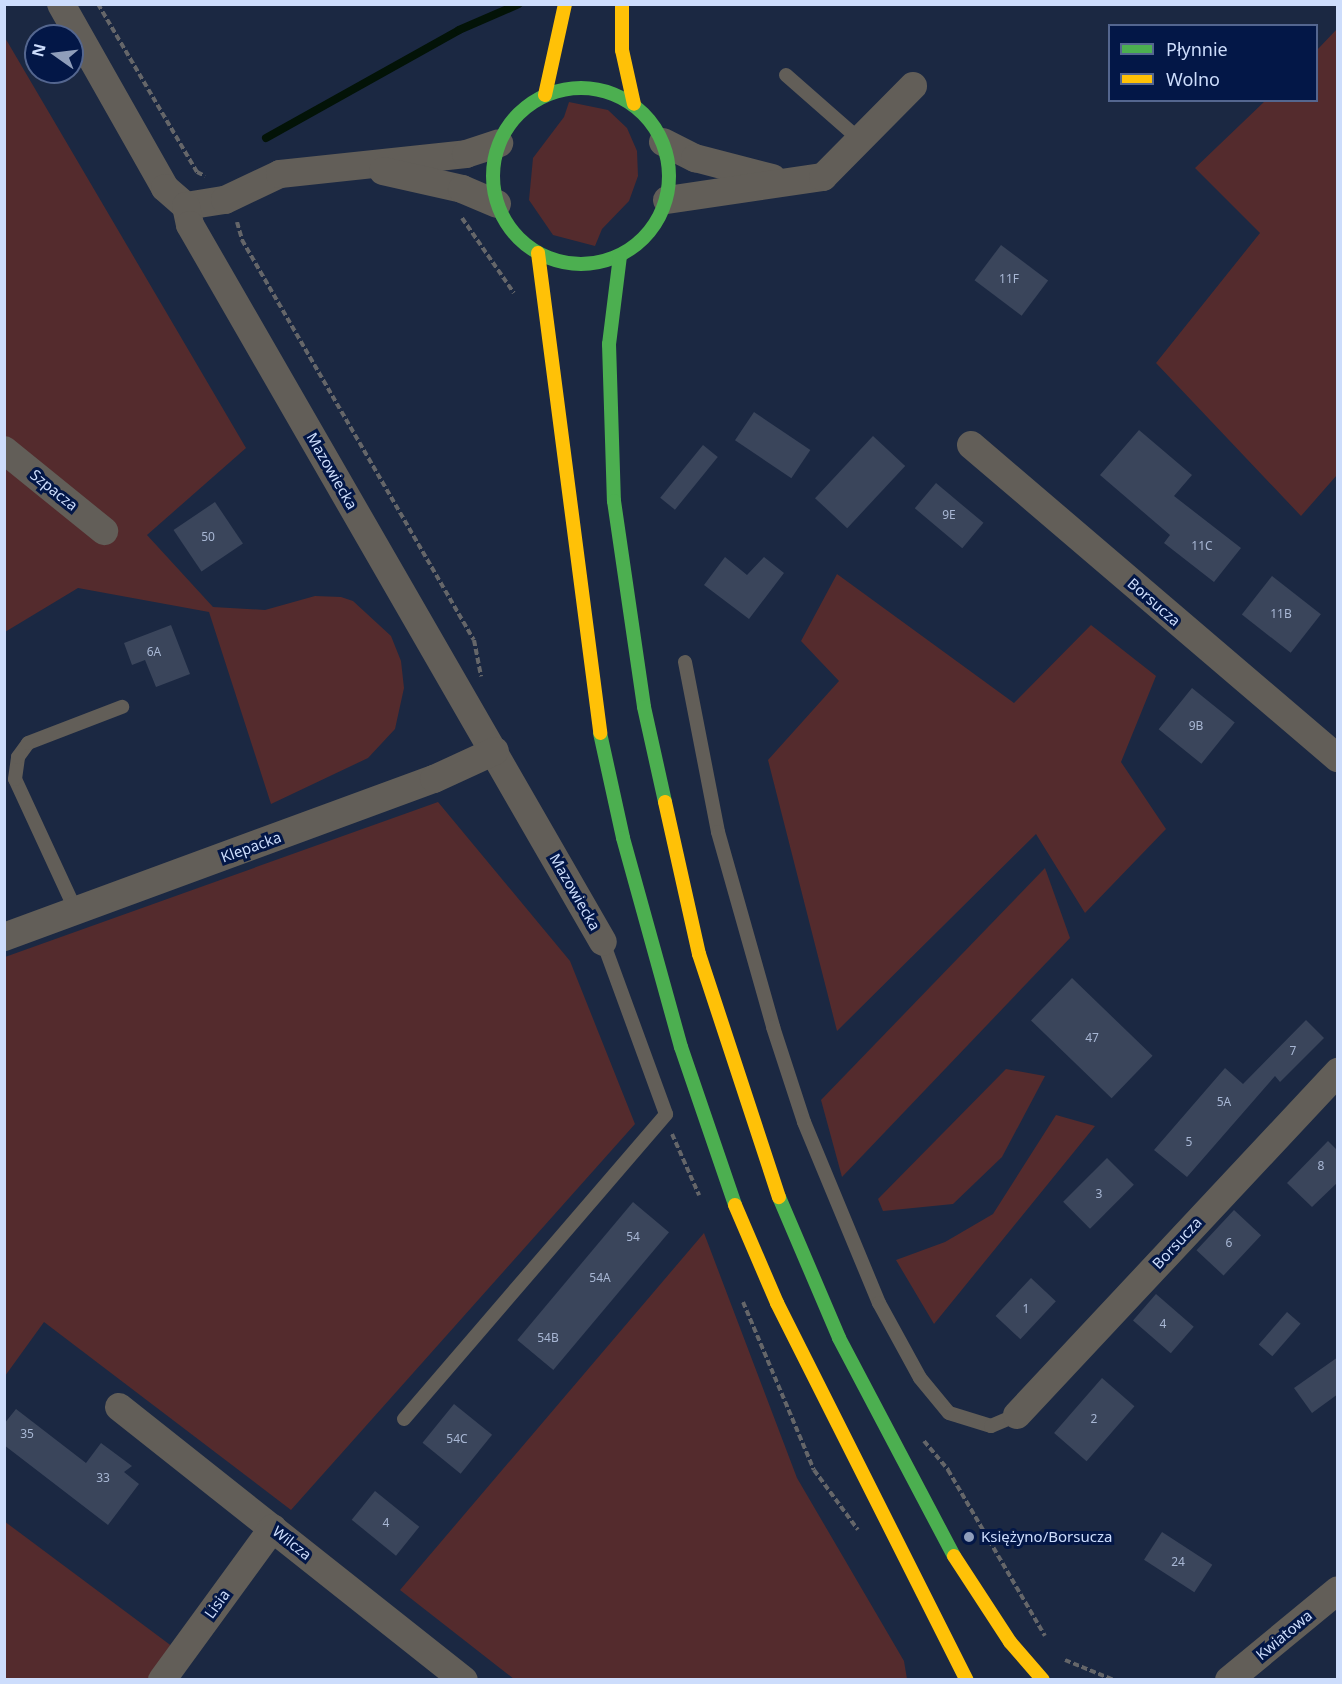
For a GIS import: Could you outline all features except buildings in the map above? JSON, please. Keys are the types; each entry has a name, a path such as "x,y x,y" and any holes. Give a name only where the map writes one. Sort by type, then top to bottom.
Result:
{"main road":[{"path":"545,95 565,4"},
{"path":"622,4 622,50 634,104 663,142 670,171 667,200 649,233 620,256 578,265 538,253 520,240 497,204 492,173 499,143 517,114 545,95 590,88 634,104"},
{"path":"538,253 594,704 623,838 681,1047 734,1202 782,1313 968,1680"},
{"path":"620,256 609,344 614,501 644,707 699,954 771,1175 839,1338 893,1448 961,1568 1010,1642 1043,1680"}],"street":[{"name":"Mazowiecka","path":"60,4 165,188 186,206 190,225 603,942"},
{"path":"667,200 783,181 823,177 913,86"},
{"path":"663,142 695,158 783,181"},
{"path":"186,206 225,200 280,174 466,154 499,143"},
{"path":"363,166 462,189 497,204"},
{"name":"Borsucza","path":"971,445 1338,758"},
{"name":"Szpacza","path":"4,450 104,531"},
{"name":"Klepacka","path":"4,937 434,779 495,751"},
{"name":"Borsucza","path":"1017,1415 1338,1072"},
{"name":"Wilcza","path":"119,1407 464,1680"},
{"name":"Lisia","path":"162,1680 273,1528"},
{"name":"Kwiatowa","path":"1240,1676 1338,1590"}],"lane":[{"path":"786,75 861,141"},
{"path":"685,662 718,832 773,1027 804,1122 879,1303 920,1378 949,1413 991,1426 1017,1415"},
{"path":"76,911 15,779 18,757 28,743 122,707"},
{"path":"404,1419 666,1114 603,942"}],"path":[{"path":"98,4 197,172 219,185 242,240 474,640 483,687"}],"shaded area":[{"path":"1337,29 1337,475 1301,516 1156,363 1260,233 1195,168 1264,102 1318,102 1318,49"},
{"path":"4,36 24,70 24,84 32,84 246,448 147,535 213,607 265,610 315,596 341,597 353,601 391,636 401,661 404,688 395,729 368,758 271,804 209,612 78,588 5,632"},
{"path":"569,102 608,110 627,128 637,151 638,176 629,201 602,229 595,246 553,235 529,200 533,158 564,117"},
{"path":"837,574 1014,703 1091,625 1156,676 1121,762 1166,829 1085,913 1036,834 837,1031 768,760 839,681 801,641"},
{"path":"438,802 570,961 635,1124 291,1510 44,1322 5,1376 5,957"},
{"path":"1045,868 1070,938 842,1177 821,1100"},
{"path":"1006,1069 1045,1076 1002,1157 953,1204 883,1211 878,1199"},
{"path":"1056,1115 1095,1126 934,1324 896,1260 945,1242 993,1214"},
{"path":"704,1233 797,1478 904,1661 907,1679 514,1679 400,1590"},
{"path":"4,1521 173,1647 149,1679 5,1679"}],"waterway":[{"path":"266,138 459,30 519,4"}],"traffic: fast":[{"path":"581,88 598,89 615,94 643,114 663,142 668,159 669,176 668,193 663,210 643,238 615,258 598,263 581,264 564,263 547,258 519,238 499,210 494,193 493,176 494,159 499,142 519,114 547,94 564,89 581,88"},
{"path":"620,256 609,344 614,501 644,707 665,802"},
{"path":"600,733 623,838 681,1047 735,1205"},
{"path":"779,1197 839,1338 954,1556"}],"traffic: slow":[{"path":"545,95 565,4"},
{"path":"622,4 622,50 634,104"},
{"path":"538,253 600,733"},
{"path":"665,802 699,954 779,1197"},
{"path":"735,1205 777,1303 967,1680"},
{"path":"954,1556 1010,1642 1043,1680"}],"place":[{"name":"Księżyno/Borsucza","path":"969,1537"}]}
